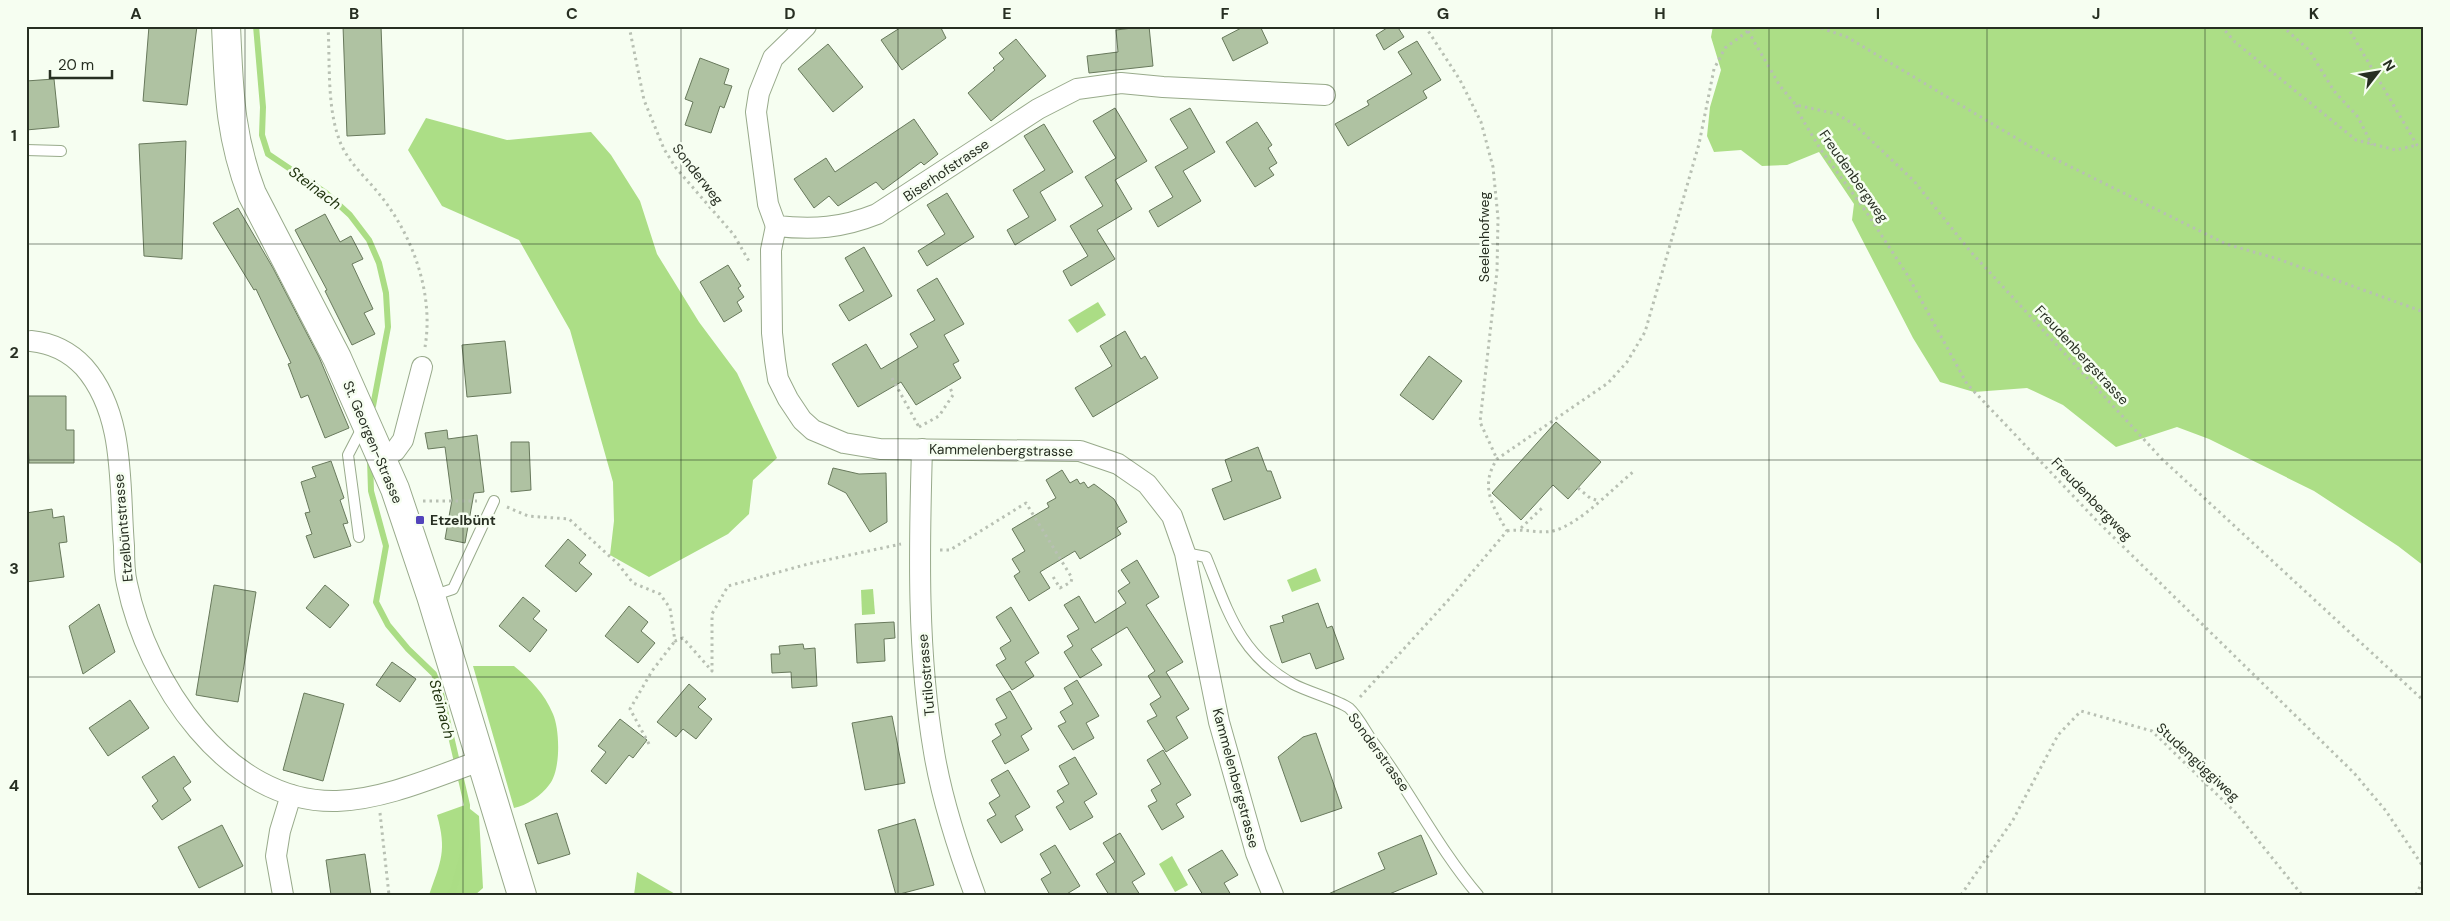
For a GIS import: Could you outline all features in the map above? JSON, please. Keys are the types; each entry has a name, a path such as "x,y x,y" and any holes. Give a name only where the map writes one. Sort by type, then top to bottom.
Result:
{"street":[{"name":"St. Georgen-Strasse","path":"226,26 231,117 242,169 260,210 337,358 400,504 431,596 472,763 522,895"},
{"path":"776,226 768,204 756,112 759,93 773,58 806,26"},
{"name":"Biserhofstrasse","path":"776,226 819,228 851,224 877,214 1038,109 1077,89 1121,83 1163,87 1325,94"},
{"name":"Kammelenbergstrasse","path":"776,226 771,250 772,333 778,379 802,420 813,430 844,443 880,449 921,442 1080,451 1118,464 1147,484 1172,516 1185,553 1219,722 1256,854 1273,895"},
{"name":"Etzelbüntstrasse","path":"28,340 44,342 62,348 89,373 108,404 116,438 126,582 134,612 158,670 190,719 223,755 252,777 291,794 335,801 378,795 472,763"},
{"path":"379,456 394,451 403,440 422,367"},
{"name":"Tutilostrasse","path":"921,442 920,541 923,662 934,753 949,816 974,895"},
{"path":"283,895 276,856 280,831 291,794"}],"lane":[{"path":"26,150 61,151"},
{"path":"359,537 348,455 364,423"},
{"path":"431,596 454,589 494,501"},
{"name":"Sonderstrasse","path":"1185,553 1206,557 1232,622 1256,657 1277,675 1300,688 1349,708 1393,768 1459,873 1478,895"}],"path":[{"path":"328,26 333,105 338,136 344,150 356,167 391,208 411,244 418,264 427,320 422,367"},
{"name":"Sonderweg","path":"629,26 644,100 664,149 676,168 734,235 750,264 757,262"},
{"name":"Seelenhofweg","path":"1425,26 1460,80 1481,122 1493,167 1498,218 1497,271 1480,422 1497,459"},
{"path":"1746,26 1780,86 1796,105"},
{"path":"1507,531 1489,498 1489,471 1497,459 1608,383 1626,362 1645,332 1699,144 1714,69 1725,48 1748,30 1760,26"},
{"path":"1815,26 1847,37 2030,147 2226,244 2278,258 2424,312"},
{"path":"2221,26 2235,42 2356,140 2396,150 2417,145"},
{"path":"2282,26 2309,50 2334,91 2358,117 2372,145"},
{"path":"2347,26 2417,145 2424,152"},
{"name":"Freudenbergstrasse","path":"1796,105 1837,114 1855,125 1914,181 1970,251 2162,459 2424,701"},
{"name":"Freudenbergweg","path":"1796,105 1798,112 1821,150 1867,213 1908,276 1967,384 2097,521 2354,772 2386,811 2424,868"},
{"path":"892,378 920,427 921,442"},
{"path":"920,427 939,416 953,395 949,385"},
{"path":"1349,708 1452,596 1507,531 1520,528 1552,531 1570,524 1633,472"},
{"path":"1578,488 1590,498 1599,501"},
{"path":"414,502 494,501 528,516 569,519 618,564 633,583 660,594 670,608 675,641"},
{"path":"935,551 950,550 1026,504 1072,578 1071,582 1060,588 1052,575"},
{"path":"1520,528 1542,508"},
{"path":"649,744 630,709 652,672 675,641 683,638 712,671 712,614 728,586 808,564 906,543"},
{"name":"Studengüggiweg","path":"1961,895 2013,820 2058,736 2081,711 2152,731 2236,814 2302,895"},
{"path":"378,795 389,895"},
{"path":"2416,895 2424,878"}],"shaded area":[{"path":"1713,26 2424,26 2424,566 2398,546 2314,491 2209,439 2177,427 2116,447 2063,405 2027,388 1974,392 1940,382 1913,338 1852,220 1854,204 1819,152 1787,165 1762,166 1741,150 1714,152 1707,136 1710,107 1721,70 1711,37"},
{"path":"426,118 507,140 591,132 611,155 640,201 657,254 699,322 737,373 777,458 753,480 749,514 728,534 649,577 610,555 614,521 613,482 570,330 519,240 442,206 408,150"},
{"path":"1098,302 1106,315 1077,333 1068,320"},
{"path":"1316,568 1321,581 1292,592 1287,580"},
{"path":"873,589 875,614 862,615 861,590"},
{"path":"473,666 514,666 541,693 553,714 557,730 558,750 553,779 538,796 519,807 514,808"},
{"path":"465,805 479,816 483,888 475,895 429,895 437,873 442,847 437,815"},
{"path":"1172,856 1188,885 1175,892 1159,864"},
{"path":"637,872 677,895 634,895"}],"building":[{"path":"149,26 197,26 187,105 143,101"},
{"path":"343,26 381,26 385,134 347,136"},
{"path":"903,26 940,26 946,38 902,70 881,40"},
{"path":"1149,26 1153,66 1089,73 1087,56 1118,52 1116,30"},
{"path":"1245,26 1260,26 1268,43 1233,61 1222,38"},
{"path":"1390,26 1397,26 1404,37 1384,50 1376,35"},
{"path":"1016,39 1046,76 991,121 968,93 995,70 993,68 1004,59 999,53"},
{"path":"1417,41 1441,80 1423,91 1427,98 1348,146 1335,124 1369,105 1367,101 1412,74 1398,52"},
{"path":"828,44 863,87 833,112 798,69"},
{"path":"700,58 729,69 724,84 732,86 724,108 720,106 711,133 685,125 693,102 685,99"},
{"path":"54,79 59,127 26,130 26,81"},
{"path":"1115,108 1147,161 1115,180 1132,209 1097,230 1115,259 1071,286 1063,271 1088,256 1070,226 1103,206 1085,177 1116,158 1093,121"},
{"path":"1190,108 1215,152 1183,171 1201,201 1158,227 1149,211 1173,197 1155,167 1188,148 1170,119"},
{"path":"914,119 938,154 924,165 921,162 883,190 876,182 838,206 829,196 814,208 794,179 826,158 835,172"},
{"path":"1257,122 1272,145 1268,148 1277,163 1269,168 1274,175 1255,187 1226,142"},
{"path":"1044,124 1073,172 1040,192 1056,220 1015,245 1007,230 1029,217 1013,190 1045,170 1024,136"},
{"path":"186,141 182,259 144,256 139,144"},
{"path":"947,193 974,237 927,266 918,251 945,234 927,205"},
{"path":"238,208 273,268 319,357 349,428 325,438 308,395 301,398 288,364 291,363 256,289 254,290 213,223"},
{"path":"325,214 340,242 351,236 363,259 352,264 373,309 364,313 375,334 352,345 325,291 327,290 295,230"},
{"path":"864,247 892,296 849,321 839,305 864,291 845,258"},
{"path":"728,265 741,286 738,288 744,297 737,302 742,311 724,322 700,282"},
{"path":"937,278 964,324 944,335 959,361 953,364 961,378 916,405 901,382 858,407 832,364 866,344 881,369 918,347 910,334 935,320 917,290"},
{"path":"1125,331 1141,359 1145,356 1158,378 1093,417 1075,388 1112,366 1100,346"},
{"path":"505,341 511,393 467,397 462,345"},
{"path":"1429,356 1462,381 1433,420 1400,395"},
{"path":"26,396 66,396 66,430 74,430 74,463 29,463"},
{"path":"1556,422 1601,462 1568,499 1553,485 1521,520 1492,493"},
{"path":"447,430 448,439 477,435 484,492 474,493 465,543 445,539 452,500 445,447 428,449 425,433"},
{"path":"511,442 529,442 531,490 511,492"},
{"path":"1258,447 1267,471 1271,471 1281,498 1224,520 1212,489 1232,481 1225,460"},
{"path":"331,461 344,498 340,500 348,523 343,524 351,546 314,558 306,536 312,534 305,513 310,512 301,482 316,477 312,467"},
{"path":"833,468 859,474 886,473 887,522 870,532 846,493 828,484"},
{"path":"1062,470 1070,483 1077,479 1080,484 1084,482 1088,488 1094,484 1114,499 1127,522 1117,528 1121,534 1080,559 1075,551 1040,572 1050,588 1029,601 1014,576 1020,572 1012,559 1025,551 1012,529 1049,507 1047,503 1056,498 1046,480"},
{"path":"52,509 53,518 64,516 67,542 59,543 64,577 26,582 26,513"},
{"path":"568,539 586,555 579,563 592,574 576,592 545,566"},
{"path":"1137,560 1159,597 1146,605 1183,662 1166,672 1189,709 1176,717 1188,738 1166,752 1147,721 1157,716 1150,704 1161,697 1148,676 1155,671 1127,627 1091,649 1102,665 1080,678 1064,652 1073,646 1067,636 1079,629 1064,605 1079,596 1095,623 1126,603 1118,591 1130,583 1121,570"},
{"path":"214,585 256,592 238,702 196,695"},
{"path":"325,585 349,605 330,628 306,608"},
{"path":"523,597 540,611 533,619 547,630 530,652 499,626"},
{"path":"1318,603 1327,628 1332,626 1344,659 1316,669 1310,653 1282,663 1270,626 1284,622 1282,616"},
{"path":"99,604 115,652 83,674 69,626"},
{"path":"629,606 648,622 641,631 655,643 638,663 605,636"},
{"path":"1011,607 1039,653 1025,662 1034,676 1012,690 996,665 1006,659 1000,648 1011,641 996,617"},
{"path":"894,622 895,638 884,639 885,661 857,663 855,624"},
{"path":"803,644 804,649 815,648 817,686 792,688 791,672 772,673 771,654 780,654 779,646"},
{"path":"392,662 416,679 400,702 376,685"},
{"path":"1077,680 1099,716 1086,723 1094,738 1073,750 1058,726 1066,722 1060,712 1073,704 1064,688"},
{"path":"689,684 706,699 698,707 712,719 696,739 683,729 676,737 657,722"},
{"path":"1010,691 1032,729 1021,736 1029,750 1005,764 992,741 1001,735 995,724 1007,718 996,699"},
{"path":"304,693 344,704 323,781 283,770"},
{"path":"130,700 149,728 108,756 89,728"},
{"path":"892,716 905,783 865,790 852,723"},
{"path":"620,719 647,740 633,758 629,755 606,784 591,771 606,752 598,746"},
{"path":"1316,733 1342,808 1301,822 1278,757 1303,737"},
{"path":"1163,750 1191,795 1176,804 1184,817 1162,830 1148,806 1157,801 1151,790 1161,784 1147,760"},
{"path":"174,756 191,782 183,788 191,800 162,820 152,806 158,801 142,777"},
{"path":"1075,757 1097,794 1084,802 1093,817 1070,830 1056,807 1064,802 1057,791 1069,784 1059,766"},
{"path":"1008,770 1030,807 1015,816 1023,830 1001,843 987,820 996,815 989,803 1000,796 991,780"},
{"path":"557,813 570,854 538,864 525,824"},
{"path":"915,819 934,885 896,895 878,830"},
{"path":"222,825 243,866 199,888 178,847"},
{"path":"1120,833 1145,874 1132,882 1140,895 1109,895 1096,874 1115,862 1103,843"},
{"path":"1421,835 1437,874 1387,895 1326,895 1385,869 1378,853"},
{"path":"1055,845 1080,886 1065,895 1050,895 1041,879 1051,873 1040,854"},
{"path":"1222,850 1238,875 1224,883 1231,895 1203,895 1188,870"},
{"path":"365,854 371,895 331,895 326,860"}],"waterway":[{"name":"Steinach","path":"256,26 263,107 262,135 268,154 326,193 350,215 369,240 379,263 386,293 388,327 373,406"},
{"name":"Steinach","path":"370,459 371,491 386,546 376,602 388,625 408,649 434,674 440,689 467,805 466,844 454,888 450,895"}],"place":[{"name":"Etzelbünt","path":"420,520"}]}
